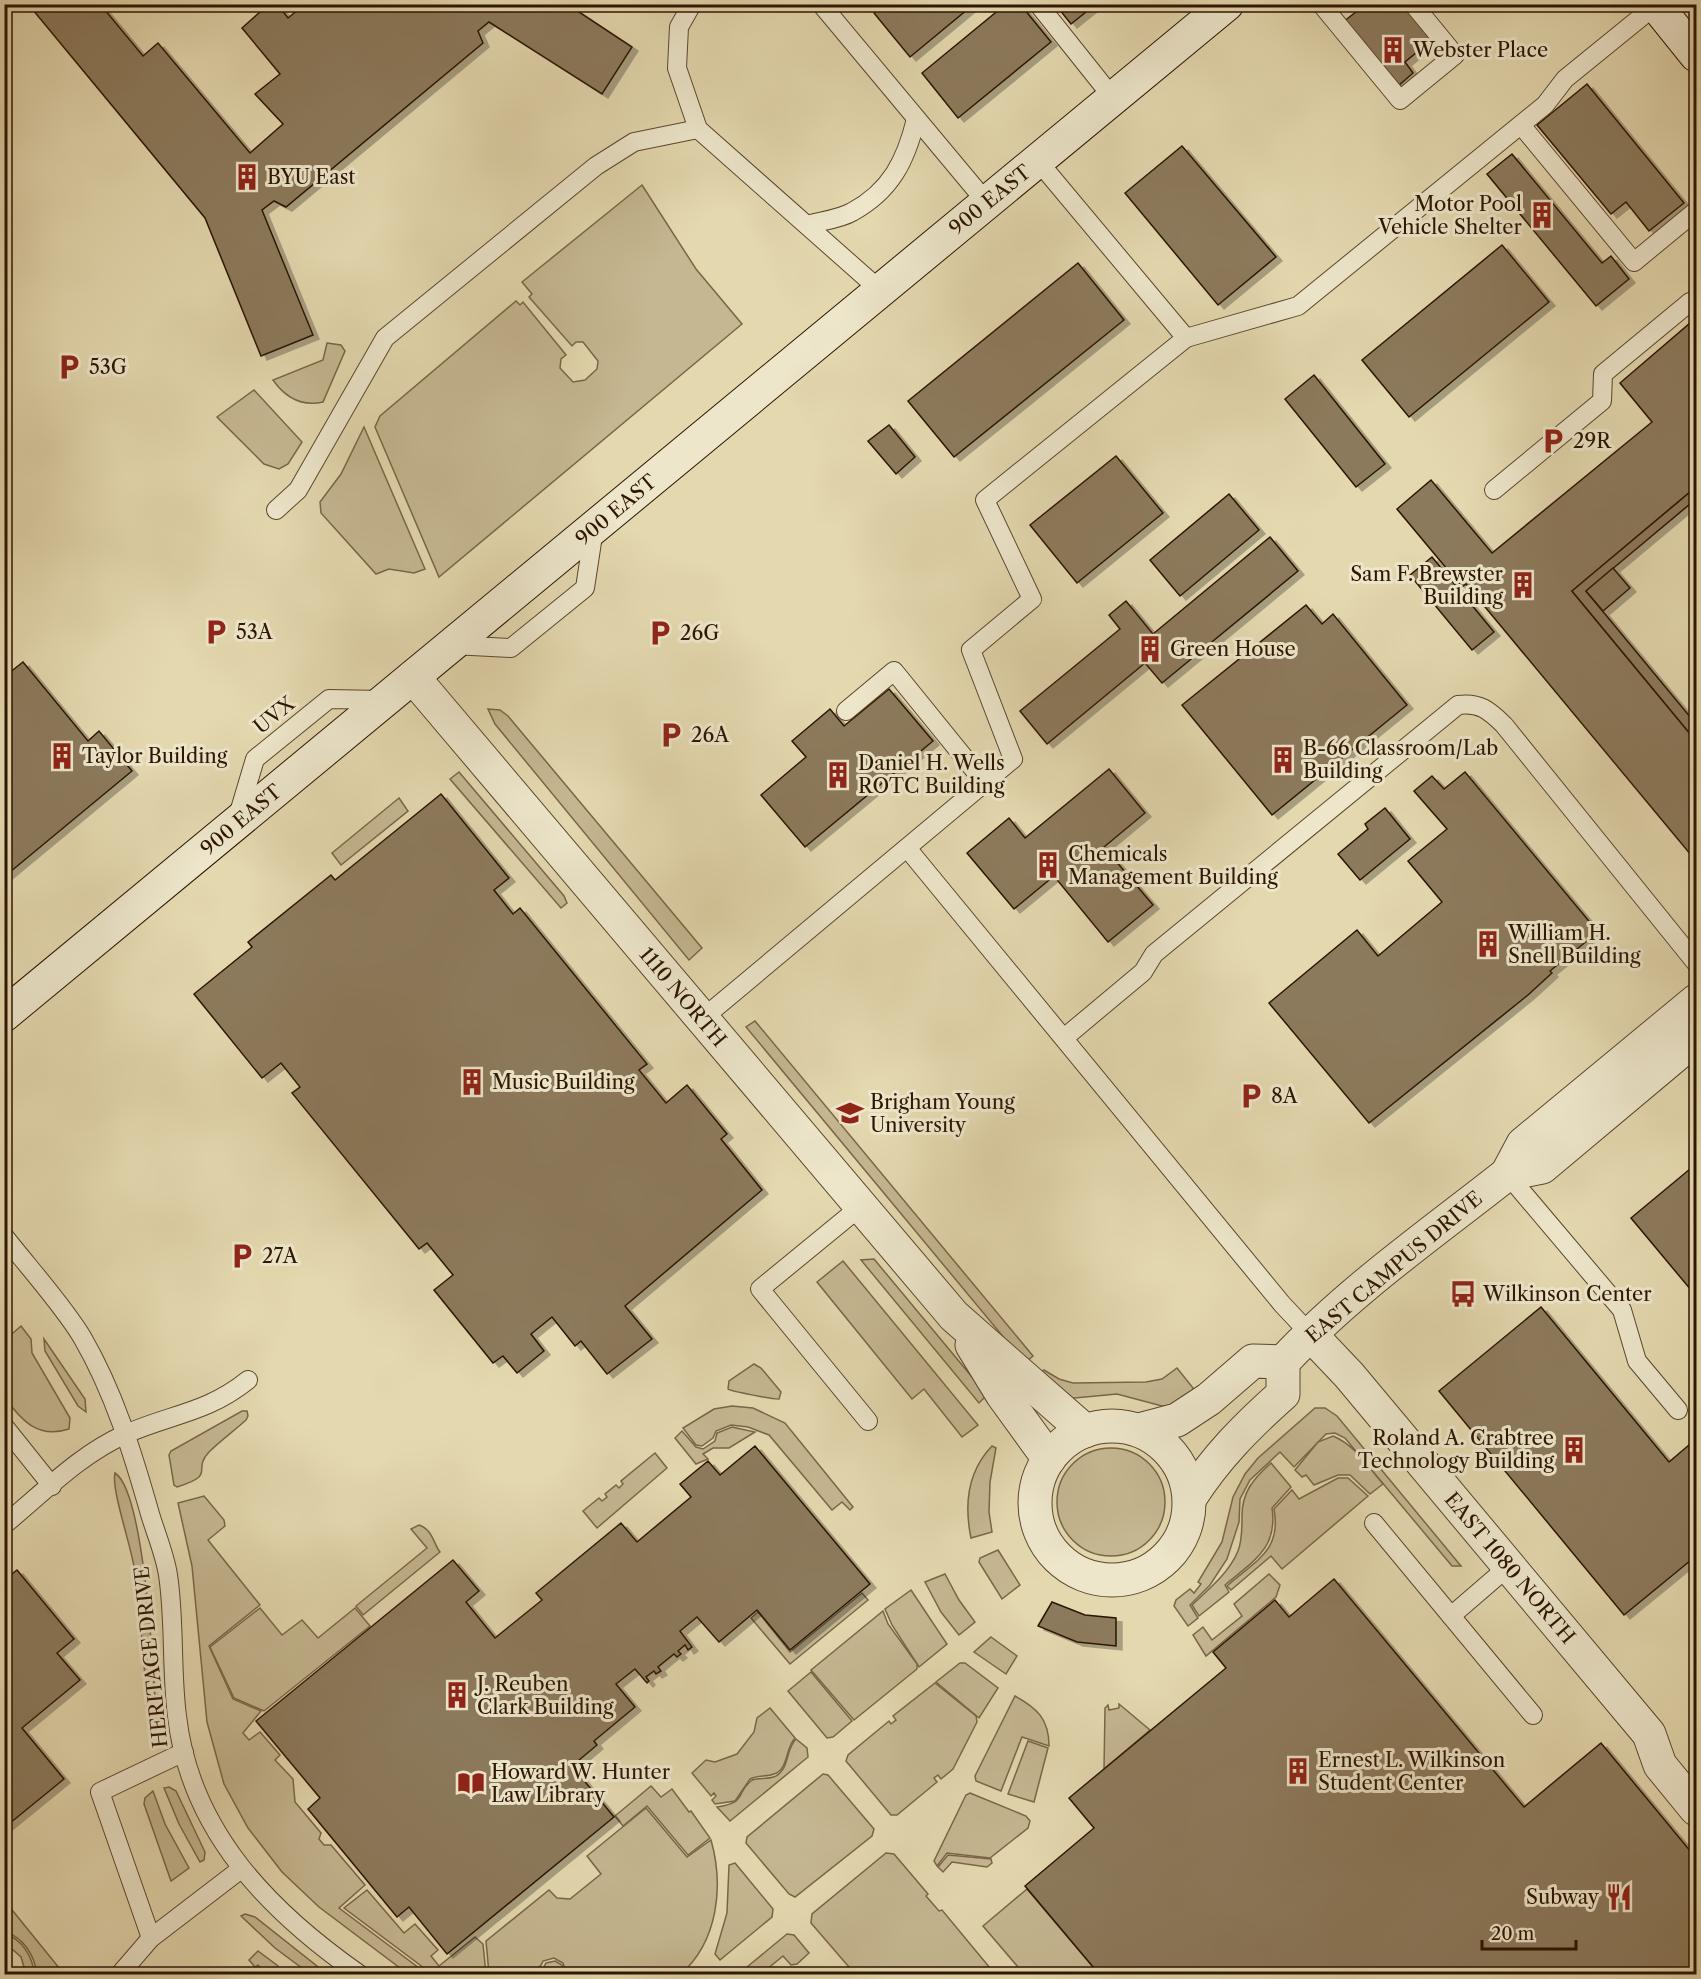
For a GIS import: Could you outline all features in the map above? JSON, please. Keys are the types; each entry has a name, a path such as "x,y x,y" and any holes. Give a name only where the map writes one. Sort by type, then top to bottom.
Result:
{"street":[{"name":"900 EAST","path":"4,1016 1227,4"},
{"path":"1656,5 1695,49"},
{"name":"1110 NORTH","path":"413,677 954,1316"},
{"name":"EAST CAMPUS DRIVE","path":"1283,1362 1338,1309 1507,1174 1523,1144 1696,1001"},
{"name":"EAST CAMPUS DRIVE","path":"1507,1174 1542,1167 1696,1038"},
{"path":"954,1316 1085,1431"},
{"path":"954,1316 1002,1394 1048,1459"},
{"name":"EAST 1080 NORTH","path":"1311,1335 1349,1375 1649,1734 1660,1765 1696,1809"},
{"path":"1253,1361 1283,1362 1283,1394 1238,1435 1208,1469 1190,1498 1181,1538 1166,1558 1146,1572 1122,1580 1097,1578 1073,1569 1053,1553 1041,1532 1035,1507 1038,1482 1048,1459 1064,1442 1085,1431 1106,1426 1143,1430 1177,1420 1209,1399 1253,1361"},
{"path":"1143,1430 1166,1449 1180,1467 1190,1498"}],"lane":[{"path":"692,4 679,27 677,68 698,129 881,291"},
{"path":"821,4 987,203"},
{"path":"1038,4 1113,98"},
{"path":"1321,4 1400,100 1455,55 1413,4"},
{"path":"702,1019 1013,759 971,650 1032,599 985,500 1186,338 1298,306 1545,105 1565,79 1656,5"},
{"path":"807,225 851,213 886,186 908,153 916,119"},
{"path":"1521,125 1634,262 1696,210"},
{"path":"276,510 298,490 385,338 596,166 634,142 698,129"},
{"path":"1038,161 1186,338"},
{"path":"1494,490 1602,401 1603,374 1690,302 1696,300"},
{"path":"846,711 894,671 984,782"},
{"path":"1064,1038 1143,972 1154,954 1458,705 1472,703 1489,710 1504,724 1696,963"},
{"path":"907,848 1282,1304 1311,1335"},
{"path":"1507,1174 1622,1310 1637,1361 1678,1410"},
{"path":"860,1207 760,1289 868,1421"},
{"name":"HERITAGE DRIVE","path":"4,1236 11,1259 82,1336 127,1433 168,1575 177,1717 184,1752 202,1806 241,1869 299,1928 359,1974"},
{"path":"4,1525 93,1451 127,1433 195,1412 216,1402 248,1380"},
{"path":"4,1426 52,1486"},
{"path":"1374,1523 1533,1715"},
{"path":"1451,1616 1509,1566"},
{"path":"152,1938 100,1792 184,1752"},
{"path":"120,1974 152,1938 241,1869"}],"shaded area":[{"path":"642,185 696,269 742,324 439,577 375,427 380,416 516,301 520,305 523,302 566,355 561,359 560,368 573,382 585,380 597,369 598,361 583,342 576,342 572,346 529,297 532,294 522,282"},
{"path":"327,343 341,345 345,351 323,402 301,402 288,396 273,380 323,360"},
{"path":"254,390 302,442 288,464 279,469 264,464 217,417"},
{"path":"364,427 425,569 414,573 389,569 376,574 321,513 320,502 341,474"},
{"path":"488,709 500,710 508,716 702,948 689,960 495,724"},
{"path":"459,772 564,896 567,903 561,908 450,779"},
{"path":"399,798 408,811 341,865 332,853"},
{"path":"755,1021 1033,1356 1025,1363 746,1027"},
{"path":"874,1259 987,1395 979,1403 861,1260"},
{"path":"843,1261 978,1425 962,1437 924,1389 912,1399 817,1282"},
{"path":"21,1326 31,1339 32,1353 70,1418 69,1429 48,1432 40,1430 25,1421 5,1398 5,1340"},
{"path":"44,1339 85,1399 86,1412 78,1406 45,1351"},
{"path":"754,1364 761,1368 781,1392 779,1399 728,1389 729,1381"},
{"path":"1177,1368 1197,1393 1175,1406 1162,1406 1117,1394 1064,1399 1036,1377 1044,1370 1059,1379 1073,1383 1146,1382 1162,1379"},
{"path":"732,1406 753,1408 785,1423 853,1507 850,1510 842,1502 832,1510 769,1435 748,1427 731,1425 716,1431 713,1438 702,1446 696,1445 683,1428 714,1409"},
{"path":"1315,1408 1325,1408 1337,1416 1461,1566 1452,1566 1345,1438 1335,1433 1326,1434 1294,1467 1280,1452 1250,1480 1240,1499 1239,1522 1227,1559 1210,1585 1190,1605 1198,1618 1188,1626 1174,1606 1176,1600 1190,1589 1194,1593 1201,1584 1198,1582 1222,1542 1233,1497 1245,1474 1258,1458"},
{"path":"242,1411 247,1411 246,1420 204,1458 202,1472 197,1479 177,1487 174,1485 169,1455 171,1451"},
{"path":"732,1427 755,1432 729,1448 713,1448 703,1454 708,1459 696,1464 675,1438 682,1431 696,1447 703,1449 715,1441 717,1433"},
{"path":"1333,1436 1355,1451 1383,1484 1370,1494 1350,1475 1338,1475 1314,1485 1306,1475 1302,1477 1295,1470 1318,1442"},
{"path":"992,1446 996,1448 990,1482 989,1512 992,1532 971,1538 968,1513 970,1489 977,1467"},
{"path":"1111,1448 1132,1452 1149,1464 1161,1481 1165,1502 1161,1523 1149,1540 1132,1552 1111,1556 1090,1552 1073,1540 1061,1523 1057,1502 1061,1481 1073,1464 1090,1452"},
{"path":"655,1453 667,1468 597,1528 583,1511 599,1498 602,1501 607,1497 605,1494 616,1485 619,1488 623,1484 621,1481"},
{"path":"1271,1463 1291,1487 1272,1508 1273,1522 1267,1544 1254,1561 1225,1585 1229,1592 1199,1616 1192,1605 1218,1580 1234,1559 1240,1543 1242,1510 1246,1494 1249,1487"},
{"path":"115,1473 126,1488 141,1551 151,1634 157,1729 150,1738 135,1572 116,1492"},
{"path":"1338,1478 1348,1478 1368,1496 1282,1569 1271,1556 1231,1590 1227,1586 1256,1562 1270,1545 1274,1535 1274,1509 1292,1490 1299,1499"},
{"path":"204,1496 224,1520 225,1526 208,1540 260,1605 209,1646 233,1699 261,1711 243,1733 249,1740 260,1732 280,1755 275,1760 293,1779 295,1802 321,1833 319,1839 324,1845 331,1845 365,1885 339,1908 427,1974 408,1974 319,1907 282,1872 248,1828 224,1784 207,1722 192,1566 178,1503"},
{"path":"419,1525 430,1533 440,1552 363,1615 356,1606 427,1548 411,1529"},
{"path":"998,1550 1020,1585 1002,1599 979,1562 980,1558"},
{"path":"945,1574 959,1600 975,1622 959,1635 941,1612 925,1582"},
{"path":"1269,1574 1280,1585 1276,1597 1206,1656 1193,1635 1203,1627 1212,1640 1242,1616 1234,1604"},
{"path":"911,1590 947,1644 919,1667 892,1625 885,1609"},
{"path":"862,1593 868,1600 790,1664 751,1618 758,1612 790,1652"},
{"path":"260,1608 282,1635 302,1620 318,1638 355,1608 370,1626 264,1711 234,1698 210,1647"},
{"path":"883,1611 888,1624 917,1664 917,1669 854,1720 811,1670"},
{"path":"991,1637 1017,1656 1006,1674 974,1652"},
{"path":"960,1663 965,1663 998,1688 979,1718 936,1682"},
{"path":"811,1672 852,1721 833,1737 827,1738 788,1691"},
{"path":"935,1683 976,1716 977,1722 953,1769 941,1779 938,1775 934,1778 937,1782 897,1815 891,1815 846,1761 848,1755 889,1721 891,1724 896,1720 893,1716"},
{"path":"1015,1696 1030,1705 1040,1715 1047,1728 1049,1746 1022,1737 1001,1791 976,1781 975,1776"},
{"path":"1119,1704 1150,1730 1104,1769 1105,1708 1108,1705 1109,1710 1119,1708"},
{"path":"770,1708 795,1738 785,1763 774,1774 750,1779 735,1801 715,1804 712,1800 716,1796 714,1793 711,1796 692,1773 706,1760 715,1762 737,1754 754,1732 757,1718"},
{"path":"796,1739 807,1748 808,1757 730,1821 717,1807 737,1800 752,1780 773,1777 780,1773"},
{"path":"1028,1741 1048,1748 1034,1802 1008,1794"},
{"path":"823,1774 828,1775 874,1829 872,1836 795,1897 789,1894 746,1843 747,1837"},
{"path":"651,1786 661,1797 672,1789 710,1838 688,1855 647,1806 623,1826 615,1816"},
{"path":"169,1787 176,1791 205,1852 204,1860 200,1862 179,1824 164,1788"},
{"path":"153,1791 165,1824 189,1868 171,1881 144,1804 145,1798"},
{"path":"970,1793 1026,1816 1030,1821 1028,1828 990,1858 947,1853 937,1866 934,1861 966,1795"},
{"path":"646,1808 687,1857 711,1840 715,1858 717,1894 715,1912 703,1946 681,1974 567,1974 563,1963 554,1958 543,1961 535,1971 520,1975 489,1974 486,1941 549,1890 557,1898 570,1899 601,1874 587,1856"},
{"path":"886,1853 894,1854 928,1894 926,1896 939,1911 942,1910 995,1974 855,1974 811,1923 812,1914"},
{"path":"948,1855 991,1859 992,1863 987,1867 952,1862 943,1872 938,1867"},
{"path":"735,1863 773,1909 772,1917 720,1960 715,1954 727,1913 729,1865"},
{"path":"1027,1889 1099,1974 1024,1974 983,1926"},
{"path":"367,1890 404,1933 415,1924 438,1950 431,1956 439,1966 475,1937 483,1944 486,1974 432,1974 344,1908"},
{"path":"4,1900 64,1974 37,1974 27,1948 18,1938 5,1931"},
{"path":"245,1914 255,1917 327,1974 310,1974 275,1948 241,1916"},
{"path":"5,1934 17,1940 26,1949 34,1974 26,1974 21,1957 5,1943"},
{"path":"787,1934 794,1935 809,1953 797,1964 791,1965 783,1956 761,1974 753,1974 747,1967"},
{"path":"258,1951 278,1966 274,1972 278,1974 266,1974 258,1965 255,1967 249,1960"},
{"path":"555,1961 562,1965 565,1974 540,1974 546,1963"}],"building":[{"name":"BYU East","path":"28,4 100,4 143,56 158,43 250,153 283,124 255,94 280,74 242,28 269,4 277,4 288,18 305,4 567,4 632,47 602,94 489,22 478,31 483,43 286,207 274,201 262,210 313,335 261,356 205,218"},
{"path":"884,4 974,4 910,57 874,13"},
{"path":"1006,4 1020,4 1051,42 958,118 922,73"},
{"path":"1055,4 1096,4 1071,24"},
{"name":"Webster Place","path":"1405,4 1433,39 1405,62 1413,73 1397,87 1343,22 1357,11 1353,5"},
{"path":"1587,84 1684,203 1649,231 1626,202 1611,214 1537,125"},
{"path":"1182,146 1276,257 1218,305 1125,193"},
{"name":"Motor Pool Vehicle Shelter","path":"1512,154 1602,263 1611,256 1629,279 1596,306 1487,174"},
{"path":"1502,245 1549,302 1409,417 1362,360"},
{"path":"1078,263 1124,320 954,457 908,401"},
{"name":"Sam F. Brewster Building","path":"1696,318 1696,487 1572,591 1696,741 1696,851 1691,855 1466,584 1462,587 1397,509 1431,480 1492,553 1652,422 1620,383"},
{"path":"1314,375 1385,464 1356,487 1285,399"},
{"path":"889,425 915,457 896,474 868,441"},
{"path":"1116,456 1163,513 1077,583 1030,525"},
{"path":"1696,487 1696,499 1586,591 1696,724 1696,741 1572,591"},
{"path":"1229,494 1259,530 1180,596 1150,560"},
{"name":"Green House","path":"1270,537 1298,571 1162,683 1145,663 1047,744 1020,711 1120,629 1109,615 1126,601 1153,634"},
{"path":"1432,557 1494,632 1472,650 1410,575"},
{"path":"1613,568 1630,588 1603,611 1586,591"},
{"name":"B-66 Classroom/Lab Building","path":"1306,605 1322,624 1333,614 1407,705 1272,815 1182,705"},
{"name":"Taylor Building","path":"23,662 88,741 99,731 132,771 4,877 4,677"},
{"name":"Daniel H. Wells ROTC Building","path":"889,689 933,741 805,847 761,795 806,757 792,741 830,709 844,726"},
{"name":"Chemicals Management Building","path":"1109,769 1145,813 1104,847 1153,905 1108,942 1054,876 1014,909 967,853 1009,818 1025,838"},
{"name":"William H. Snell Building","path":"1465,772 1598,932 1550,971 1552,973 1528,995 1369,1123 1269,1003 1357,930 1378,956 1442,902 1408,861 1447,829 1414,791 1432,776 1444,789"},
{"name":"Music Building","path":"441,794 509,878 494,890 513,914 520,908 647,1064 639,1070 666,1103 687,1085 727,1134 721,1139 762,1190 625,1306 652,1339 607,1374 581,1341 575,1346 552,1317 531,1334 544,1351 517,1373 503,1356 493,1363 434,1290 453,1275 427,1243 419,1249 292,1093 300,1087 281,1063 262,1078 194,994 252,947 248,942 331,875 335,880"},
{"path":"1385,808 1410,839 1360,880 1338,854 1368,829 1365,824"},
{"path":"1696,1164 1696,1296 1631,1218"},
{"name":"Roland A. Crabtree Technology Building","path":"1541,1307 1669,1462 1696,1439 1696,1556 1624,1615 1439,1391"},
{"name":"J. Reuben Clark Building","path":"755,1446 870,1584 790,1650 757,1610 719,1642 697,1617 680,1631 692,1647 688,1650 685,1645 678,1651 681,1654 677,1657 674,1654 658,1667 661,1671 656,1674 654,1671 646,1677 649,1681 647,1683 635,1669 616,1684 635,1707 594,1741 597,1745 572,1766 614,1817 447,1954 409,1907 397,1917 308,1809 320,1798 256,1721 453,1560 479,1591 466,1602 495,1638 542,1600 536,1593 621,1523 637,1542 691,1497 680,1484 708,1461 720,1475"},
{"path":"17,1570 74,1639 57,1653 80,1680 22,1728 64,1779 4,1828 4,1580"},
{"name":"Ernest L. Wilkinson Student Center","path":"1334,1579 1524,1807 1601,1743 1696,1858 1696,1974 1099,1974 1025,1886 1094,1828 1069,1798 1226,1668 1213,1652 1275,1600 1289,1617"},
{"path":"1052,1602 1085,1615 1116,1618 1116,1646 1077,1642 1038,1626"},
{"path":"259,1967 265,1974 249,1974 256,1969"}],"place":[{"name":"Webster Place","path":"1393,50"},
{"name":"BYU East","path":"247,177"},
{"name":"Motor Pool Vehicle Shelter","path":"1542,215"},
{"name":"53G","path":"69,367"},
{"name":"29R","path":"1553,441"},
{"name":"Sam F. Brewster Building","path":"1523,585"},
{"name":"53A","path":"216,632"},
{"name":"26G","path":"660,633"},
{"name":"Green House","path":"1150,649"},
{"name":"26A","path":"671,735"},
{"name":"Taylor Building","path":"62,756"},
{"name":"B-66 Classroom/Lab Building","path":"1283,760"},
{"name":"Daniel H. Wells ROTC Building","path":"838,775"},
{"name":"Chemicals Management Building","path":"1048,865"},
{"name":"William H. Snell Building","path":"1488,944"},
{"name":"Music Building","path":"472,1082"},
{"name":"8A","path":"1251,1096"},
{"name":"Brigham Young University","path":"850,1113"},
{"name":"27A","path":"242,1256"},
{"name":"Wilkinson Center","path":"1463,1294"},
{"name":"Roland A. Crabtree Technology Building","path":"1574,1450"},
{"name":"J. Reuben Clark Building","path":"457,1695"},
{"name":"Ernest L. Wilkinson Student Center","path":"1298,1771"},
{"name":"Howard W. Hunter Law Library","path":"471,1783"},
{"name":"Subway","path":"1619,1897"}]}
